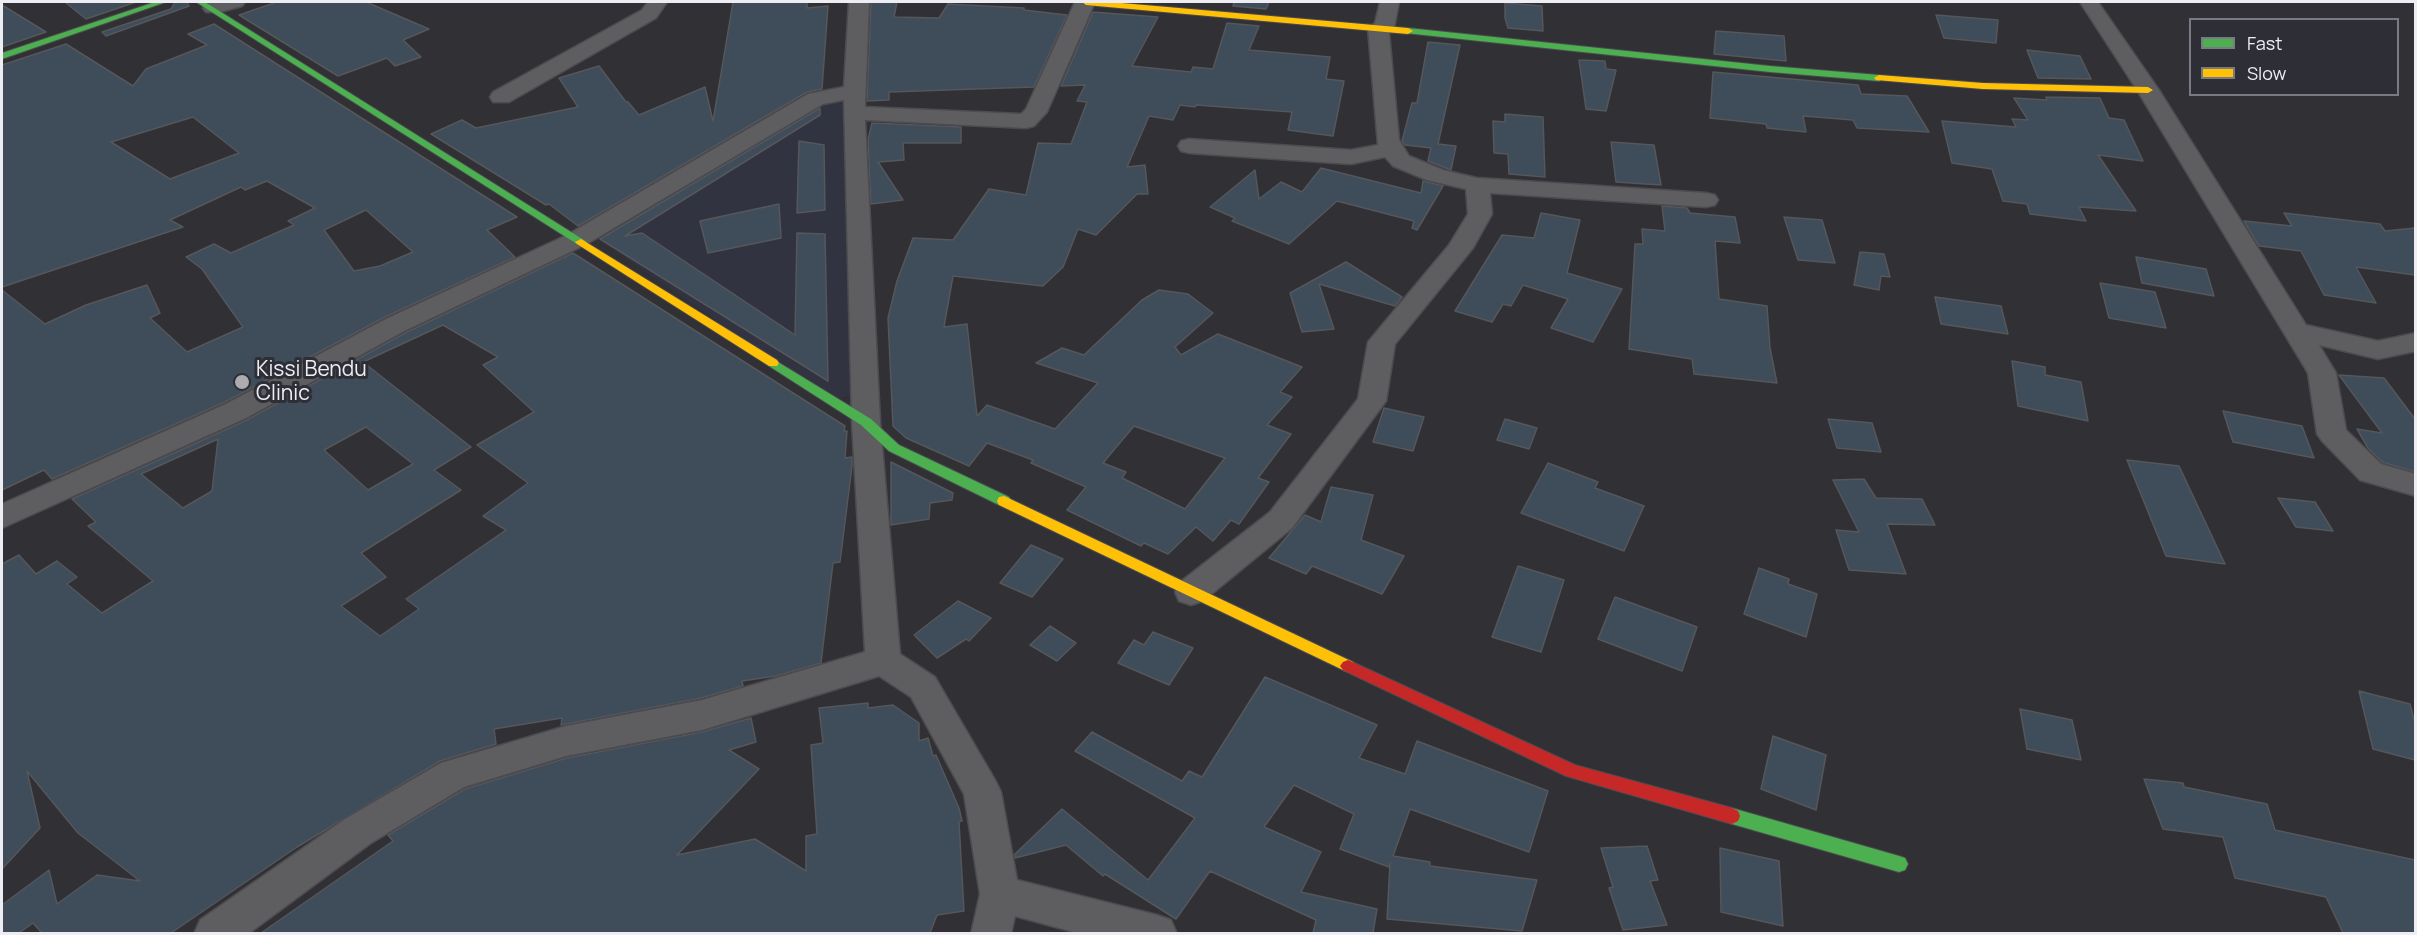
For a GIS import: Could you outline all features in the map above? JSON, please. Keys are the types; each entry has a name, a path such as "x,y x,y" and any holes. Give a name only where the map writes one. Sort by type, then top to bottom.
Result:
{"street":[{"path":"2,56 162,2"},
{"path":"207,5 235,2"},
{"path":"501,97 649,14 657,2"},
{"path":"859,2 854,102 866,422 883,661"},
{"path":"2,517 236,411 394,325 576,240 816,99 1026,121 1036,112 1085,2 1381,28 1770,69 1983,86 2148,90"},
{"path":"1389,2 1381,28 1391,149 1401,161 1435,175 1477,185 1706,200"},
{"path":"2088,2 2148,90 2322,373 2332,434 2371,472 2415,485"},
{"path":"207,5 866,422 894,448 1191,592 1572,771 1899,864"},
{"path":"1189,146 1350,157 1391,149"},
{"path":"1191,592 1281,520 1371,400 1382,342 1460,248 1480,213 1477,185"},
{"path":"2296,331 2378,350 2415,342"},
{"path":"214,933 358,831 454,774 566,741 702,716 883,661 923,687 982,792 1000,894 991,933"},
{"path":"1000,894 1157,933"}],"shaded area":[{"path":"827,100 844,104 850,395 833,401 598,239"}],"building":[{"path":"65,2 136,2 86,19"},
{"path":"175,2 187,2 189,6 106,36 102,32 171,9"},
{"path":"277,2 366,2 429,29 403,40 421,57 395,66 387,58 338,76 239,15"},
{"path":"733,2 807,2 807,8 828,6 822,89 807,92 578,226 549,204 546,205 431,134 462,120 476,128 578,107 559,78 599,66 626,102 639,115 705,87 713,121"},
{"path":"871,2 897,2 894,17 939,18 948,4 1024,8 1024,10 1067,15 1034,87 889,92 889,100 867,101"},
{"path":"1234,2 1269,2 1266,9 1233,6"},
{"path":"1505,3 1542,6 1543,31 1508,28"},
{"path":"2,5 46,32 2,47"},
{"path":"1093,12 1158,17 1132,66 1191,72 1193,67 1213,69 1227,23 1259,26 1249,50 1330,57 1326,79 1344,81 1333,136 1288,130 1292,112 1180,105 1173,120 1149,116 1127,167 1145,165 1148,194 1137,194 1096,235 1078,229 1063,267 1043,286 953,276 944,327 967,324 977,416 987,405 1055,429 1098,383 1036,363 1062,348 1084,355 1142,300 1159,290 1188,294 1213,313 1175,347 1181,355 1218,334 1302,367 1280,392 1292,397 1267,425 1291,434 1258,478 1269,482 1239,524 1231,520 1213,541 1196,527 1168,554 1144,543 1141,546 1067,510 1086,487 1031,463 1033,460 987,443 969,466 906,438 893,426 888,318 897,281 913,238 953,240 989,189 1026,195 1038,143 1071,144 1087,102 1077,101 1085,85 1061,86","holes":["1134,426 1225,458 1185,509 1122,478 1126,472 1103,463"]},
{"path":"1936,15 1998,20 1996,43 1944,38"},
{"path":"214,24 517,217 487,230 515,257 385,317 225,402 52,479 44,470 2,490 2,290 45,324 86,305 147,285 160,313 150,318 187,352 243,327 202,269 186,257 214,244 231,253 294,225 288,221 315,208 267,181 245,190 241,187 170,220 183,227 2,287 2,65 66,44 133,86 146,69 207,45 188,34","holes":["193,117 239,153 170,179 111,142","366,210 413,252 380,266 354,271 324,230"]},
{"path":"1716,31 1784,36 1786,61 1714,54"},
{"path":"1428,42 1460,45 1438,144 1456,146 1451,170 1428,161 1431,148 1405,145 1402,141 1412,103 1417,103"},
{"path":"2027,50 2080,56 2091,79 2038,78"},
{"path":"1579,60 1605,61 1606,69 1616,70 1606,111 1586,109"},
{"path":"1713,72 1858,85 1861,94 1907,96 1929,132 1857,128 1853,120 1803,116 1806,132 1767,128 1766,124 1710,118"},
{"path":"2046,97 2100,98 2109,118 2124,120 2143,161 2098,155 2136,211 2079,207 2086,221 2030,214 2027,204 2003,201 1992,169 1952,163 1942,121 2016,127 2012,119 2028,120 2014,98 2047,100"},
{"path":"820,108 820,115 625,236 642,233 795,335 797,233 825,234 828,381 600,239"},
{"path":"1505,114 1543,117 1545,177 1509,174 1508,154 1494,153 1493,121 1505,122"},
{"path":"872,123 961,127 961,143 903,143 904,160 878,162 903,200 871,204 868,140"},
{"path":"799,141 824,145 825,210 797,213"},
{"path":"1611,142 1654,145 1661,185 1616,182"},
{"path":"1321,168 1421,193 1423,181 1443,186 1417,230 1412,228 1414,221 1337,201 1289,244 1232,221 1235,218 1210,207 1255,170 1259,199 1281,182 1302,192"},
{"path":"779,204 781,238 708,253 700,221"},
{"path":"1662,206 1687,208 1690,213 1735,217 1740,243 1715,241 1719,299 1767,306 1770,348 1777,383 1694,374 1692,359 1629,349 1635,244 1643,244 1642,229 1665,231"},
{"path":"1541,213 1580,220 1567,273 1622,289 1593,342 1551,328 1568,299 1523,285 1511,306 1503,304 1492,322 1455,311 1502,235 1534,238"},
{"path":"2284,213 2380,224 2385,231 2415,228 2415,275 2356,267 2376,303 2324,295 2301,251 2259,246 2244,221 2292,226"},
{"path":"1784,217 1822,220 1835,263 1798,260"},
{"path":"1860,252 1884,254 1890,277 1881,276 1879,290 1854,285"},
{"path":"573,253 845,426 844,431 847,431 845,458 852,457 852,466 840,562 833,563 821,663 776,676 742,681 743,686 701,698 561,725 562,718 494,729 496,744 440,761 297,847 171,933 42,933 33,923 19,933 2,933 2,905 49,870 57,904 97,875 140,881 78,833 27,771 40,828 2,869 2,564 19,555 36,574 57,561 77,577 67,584 102,613 153,581 88,526 96,522 72,499 247,420 405,333","holes":["443,325 498,357 483,365 534,412 477,445 528,483 483,516 506,530 406,599 419,609 380,636 341,606 386,577 361,553 461,490 434,470 471,447 363,362","366,427 413,464 368,490 324,450","218,439 212,491 183,508 141,474"]},
{"path":"2136,257 2206,269 2214,296 2142,283"},
{"path":"1346,262 1402,297 1395,306 1319,284 1334,329 1302,332 1290,293"},
{"path":"2100,283 2155,292 2166,328 2109,318"},
{"path":"1935,297 2001,306 2008,334 1941,324"},
{"path":"2012,361 2045,367 2045,375 2081,382 2088,421 2018,406"},
{"path":"2339,375 2384,378 2415,419 2415,472 2382,462 2368,448 2357,429 2382,433"},
{"path":"1384,408 1424,417 1413,451 1373,442"},
{"path":"2223,411 2302,426 2314,458 2233,442"},
{"path":"1505,419 1537,428 1529,449 1497,440"},
{"path":"1828,419 1872,423 1881,452 1837,448"},
{"path":"2127,460 2179,466 2225,564 2166,556"},
{"path":"891,462 953,493 952,500 930,503 929,519 891,525"},
{"path":"1548,463 1598,482 1595,488 1644,506 1624,551 1521,513"},
{"path":"1864,479 1876,498 1922,499 1935,525 1887,524 1906,574 1849,570 1836,530 1859,532 1833,480"},
{"path":"1331,487 1373,495 1361,540 1404,556 1382,594 1312,566 1306,574 1269,558 1305,515 1321,522"},
{"path":"2278,498 2315,502 2333,531 2296,527"},
{"path":"1031,545 1063,559 1032,597 1000,583"},
{"path":"1518,566 1564,580 1541,652 1492,637"},
{"path":"1759,568 1789,579 1788,584 1817,594 1806,637 1744,614"},
{"path":"1615,597 1697,627 1682,671 1598,639"},
{"path":"958,601 991,618 969,641 966,639 937,658 914,635"},
{"path":"1050,626 1076,643 1057,661 1030,645"},
{"path":"1153,632 1193,648 1169,685 1118,663 1134,640 1144,645"},
{"path":"1265,677 1377,725 1359,758 1405,774 1417,741 1548,791 1529,852 1410,809 1393,856 1430,862 1430,866 1537,880 1522,931 1387,919 1390,863 1389,867 1340,849 1354,814 1294,785 1264,827 1321,852 1301,892 1377,909 1373,933 1313,933 1316,920 1210,871 1176,919 1105,874 1103,876 1066,845 1015,858 1015,854 1062,809 1148,880 1195,818 1075,751 1092,732 1182,781 1189,771 1202,777"},
{"path":"2359,691 2410,704 2415,724 2415,760 2373,749"},
{"path":"868,703 868,708 893,705 919,723 919,741 928,738 933,756 936,755 959,808 962,821 959,822 964,911 937,915 930,933 261,933 393,841 388,835 465,789 567,758 702,732 751,718 756,742 729,750 759,769 677,855 755,839 806,871 806,836 817,834 811,745 823,743 819,708"},
{"path":"2020,709 2072,720 2081,760 2027,749"},
{"path":"1773,736 1826,755 1816,810 1761,789"},
{"path":"2144,779 2183,783 2184,787 2267,804 2275,830 2415,860 2415,933 2343,933 2326,897 2235,878 2223,837 2163,829"},
{"path":"1647,846 1658,880 1650,881 1667,925 1623,930 1609,888 1613,887 1601,848"},
{"path":"1720,848 1779,861 1783,926 1721,912"}],"traffic: fast":[{"path":"2,56 162,2"},
{"path":"200,2 581,242"},
{"path":"1408,31 1770,69 1879,78"},
{"path":"773,363 866,422 894,448 1004,501"},
{"path":"1732,816 1899,864"}],"traffic: slow":[{"path":"1086,2 1408,31"},
{"path":"1879,78 1983,86 2148,90"},
{"path":"581,242 773,363"},
{"path":"1004,501 1348,666"}],"traffic: jam":[{"path":"1348,666 1572,771 1732,816"}],"place":[{"name":"Kissi Bendu Clinic","path":"242,382"}]}
